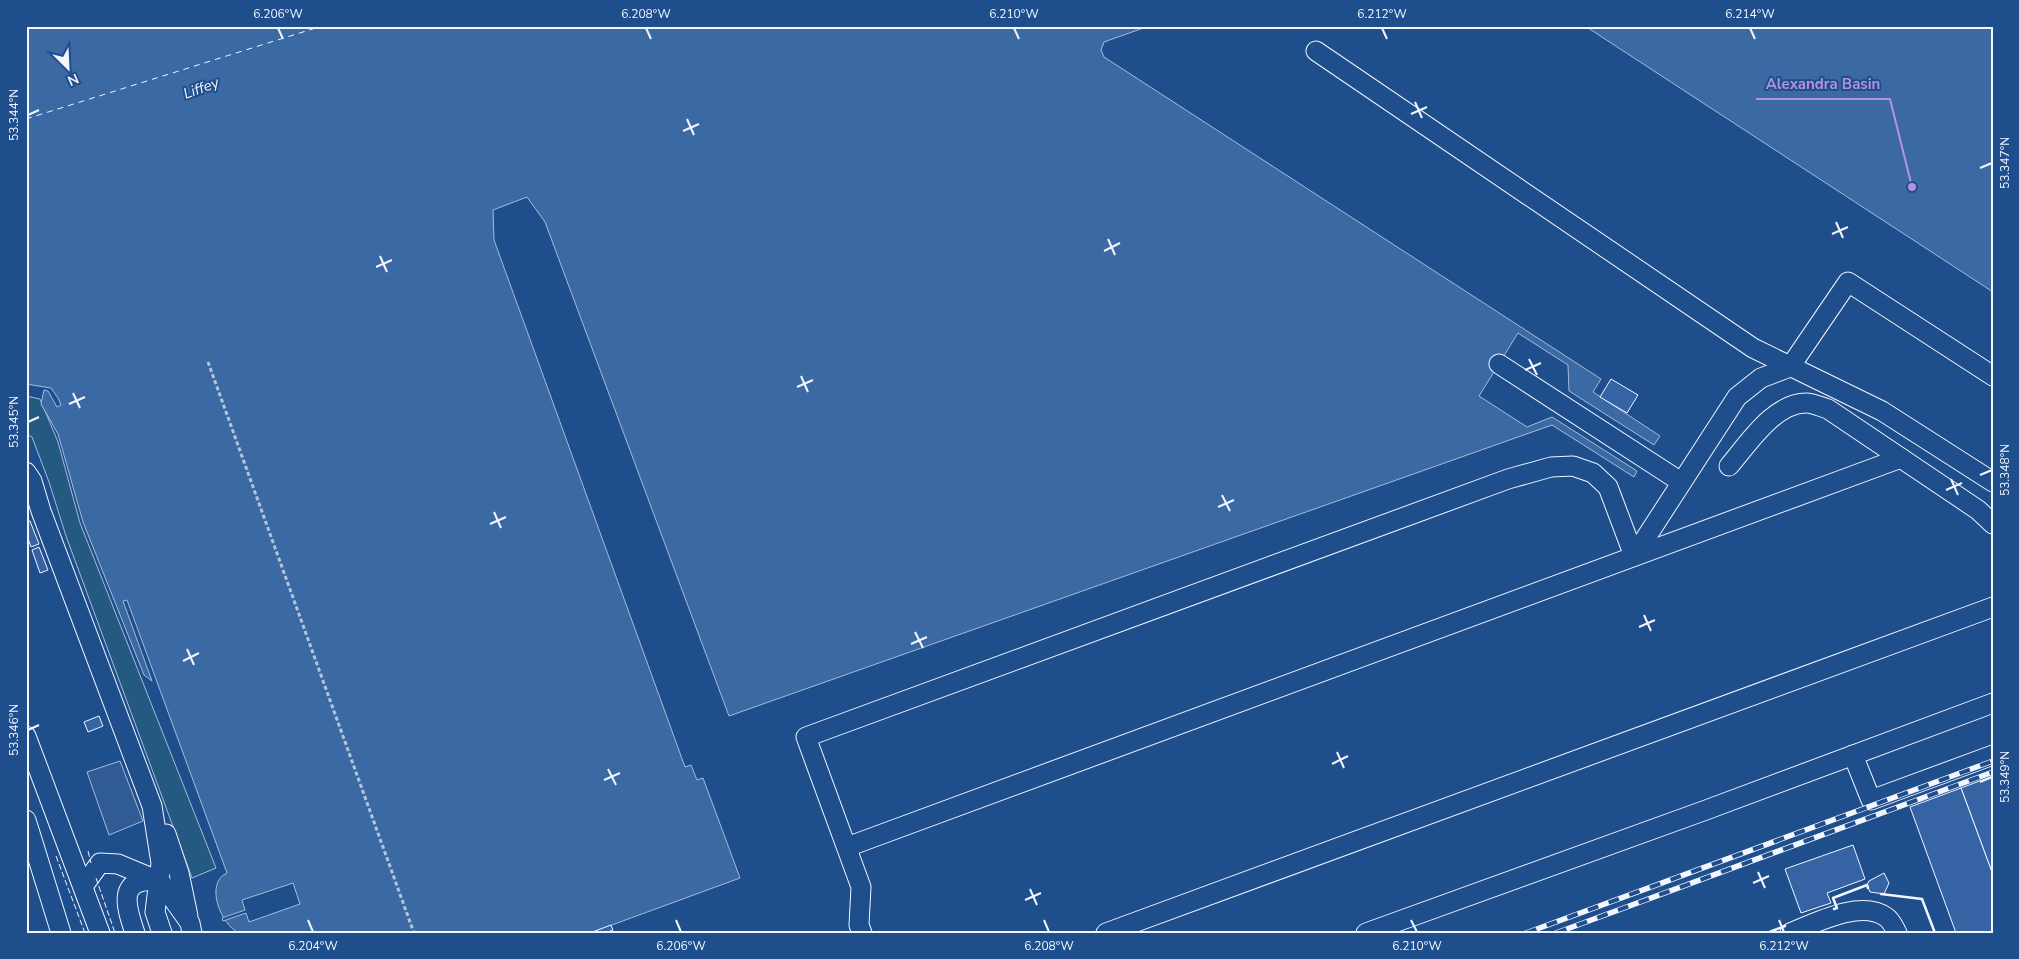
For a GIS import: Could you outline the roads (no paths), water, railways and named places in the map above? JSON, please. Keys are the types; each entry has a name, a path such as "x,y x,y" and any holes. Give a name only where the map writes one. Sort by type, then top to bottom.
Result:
{"street":[{"path":"1316,51 1753,348 1882,411 1993,482"},
{"path":"1634,556 1737,397 1761,378 1790,367 1848,282 1993,376"},
{"path":"1499,364 1681,482"},
{"path":"1729,466 1764,424 1777,413 1791,406 1805,403 1828,409 1978,510 1993,524"},
{"path":"846,847 1901,458"},
{"path":"862,933 859,926 861,887 806,737 1508,478 1551,467 1573,466 1594,473 1608,488 1634,556"},
{"path":"26,472 32,481 41,511 152,806 164,828 179,872 191,928"},
{"path":"26,492 41,511"},
{"path":"1106,933 1993,607"},
{"path":"1366,933 1993,703"},
{"path":"26,736 84,886 100,933"},
{"path":"1854,755 1871,800 1993,755"},
{"path":"152,806 162,863 155,912 162,933"},
{"path":"26,820 61,933"},
{"path":"84,886 100,863 118,864 160,881 191,928"},
{"path":"135,933 127,910 129,888 136,882 147,880 160,881"},
{"path":"1790,933 1848,911 1879,913 1888,918 1897,933"}],"water":[{"name":"Liffey","path":"26,26 1149,26 1104,42 1101,50 1104,57 1601,379 1593,392 1660,436 1654,445 1569,391 1568,365 1518,333 1479,396 1527,427 1552,417 1637,471 1634,477 1552,425 729,716 545,222 527,197 493,210 494,240 685,767 691,765 697,780 703,778 740,878 590,933 239,933 232,929 221,913 216,894 217,885 220,878 227,873 127,600 123,601 152,681 144,675 83,522 58,434 41,404 44,390 48,391 57,407 61,405 51,388 26,384"},
{"path":"1585,26 1993,26 1993,292"}],"railway":[{"path":"1526,933 1993,761"},
{"path":"1556,933 1993,772"}],"place":[{"name":"Alexandra Basin","path":"1912,187"}]}
